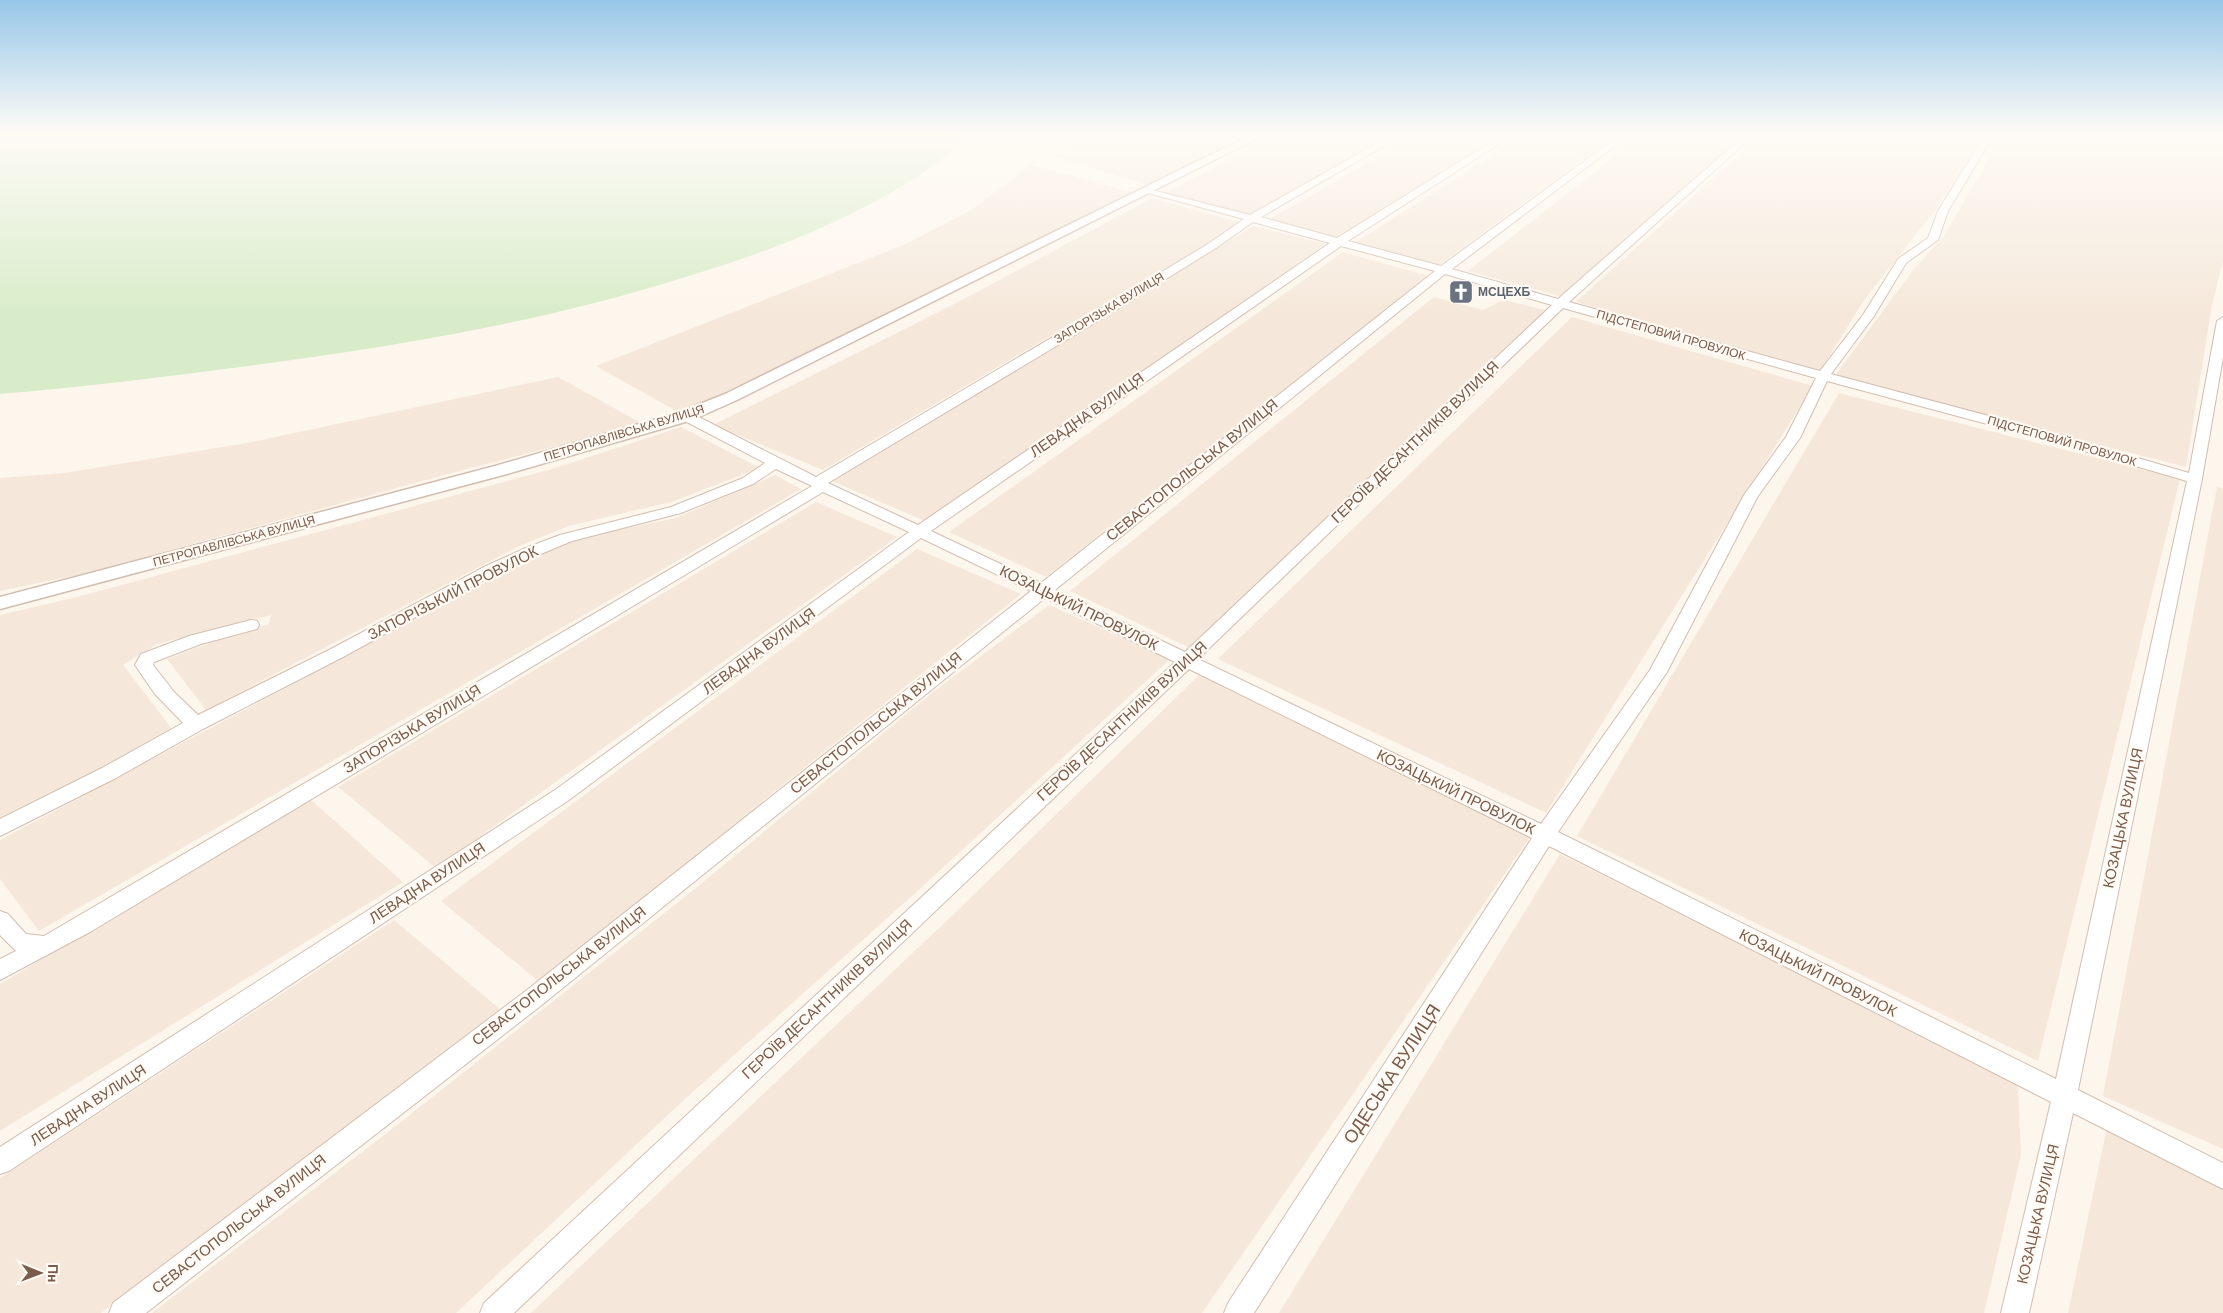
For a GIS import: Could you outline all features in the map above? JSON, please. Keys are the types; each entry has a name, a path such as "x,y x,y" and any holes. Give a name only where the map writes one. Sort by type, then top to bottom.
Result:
{"street":[{"name":"ПЕТРОПАВЛІВСЬКА ВУЛИЦЯ","path":"0,603 492,472 686,416 731,397 1139,194"},
{"name":"ПІДСТЕПОВИЙ ПРОВУЛОК","path":"1164,194 1340,241 1823,377 2037,433 2195,478"},
{"name":"ЗАПОРІЗЬКА ВУЛИЦЯ","path":"0,970 90,921 819,485 1294,194"},
{"name":"ЛЕВАДНА ВУЛИЦЯ","path":"0,1162 562,795 763,649 919,532 1340,241 1414,194"},
{"name":"СЕВАСТОПОЛЬСЬКА ВУЛИЦЯ","path":"123,1313 535,997 1443,270 1545,194"},
{"name":"ГЕРОЇВ ДЕСАНТНИКІВ ВУЛИЦЯ","path":"494,1313 1187,660 1561,303 1683,194"},
{"name":"ОДЕСЬКА ВУЛИЦЯ","path":"1238,1313 1545,835 1658,672 1751,495 1793,438 1823,377 1868,316 1902,261 1933,240 1943,211 1953,194"},
{"name":"КОЗАЦЬКА ВУЛИЦЯ","path":"2015,1313 2064,1097 2195,478 2223,321"},
{"name":"КОЗАЦЬКИЙ ПРОВУЛОК","path":"686,416 819,485 1042,590 1545,835 2223,1176"},
{"name":"ЗАПОРІЗЬКИЙ ПРОВУЛОК","path":"0,828 109,773 196,724 338,653 452,590 534,550 566,538 676,510 748,481 775,463"},
{"path":"196,724 178,710 150,675 144,665 147,658 195,640 251,625"},
{"path":"0,920 20,943 45,945"}],"shaded area":[{"path":"992,194 1127,194 858,330 680,413 596,366 906,244 971,210"},
{"path":"1170,194 1290,194 1252,216"},
{"path":"1313,194 1412,194 1342,238 1266,221"},
{"path":"1431,194 1535,194 1439,265 1356,242"},
{"path":"1566,194 1679,194 1567,298 1468,271"},
{"path":"1695,194 1945,194 1864,300 1819,373 1576,302"},
{"path":"1968,194 2223,194 2223,261 2212,305 2186,467 1834,377 1914,269 1944,236"},
{"path":"1152,198 1242,223 823,470 713,425 968,297"},
{"path":"1253,226 1326,244 925,521 832,481"},
{"path":"1343,252 1428,276 1046,577 949,532"},
{"path":"1434,297 1483,310 1503,300 1546,310 1488,368 1190,648 1070,591"},
{"path":"1572,317 1813,386 1546,813 1218,659"},
{"path":"558,377 643,424 444,475 87,573 0,591 0,478 64,473 247,443"},
{"path":"1839,393 2180,479 2038,1061 1577,836"},
{"path":"681,427 760,468 671,502 569,526 519,546 206,710 167,659 230,635 269,624 271,615 157,644 123,665 172,729 0,822 0,615 77,597 552,469"},
{"path":"775,475 801,489 39,931 0,879 0,840 551,547 593,535 676,518"},
{"path":"2217,487 2223,488 2223,1149 2103,1096"},
{"path":"816,502 897,537 436,868 338,787"},
{"path":"917,549 1021,594 538,981 441,901"},
{"path":"1049,605 1170,659 912,896 685,1099 456,1313 152,1313 387,1133 691,892 932,693"},
{"path":"1199,675 1530,837 1202,1313 531,1313 957,911"},
{"path":"310,799 403,882 0,1131 0,984"},
{"path":"1560,854 2018,1085 2021,1155 1984,1313 1279,1313"},
{"path":"394,920 500,1009 101,1313 0,1313 0,1178"},
{"path":"2107,1127 2223,1184 2223,1313 2068,1313"}],"green space":[{"path":"0,194 887,194 817,230 744,258 617,297 513,322 354,351 248,366 0,394"}],"place":[{"name":"МСЦЕХБ","path":"1461,292"}]}
